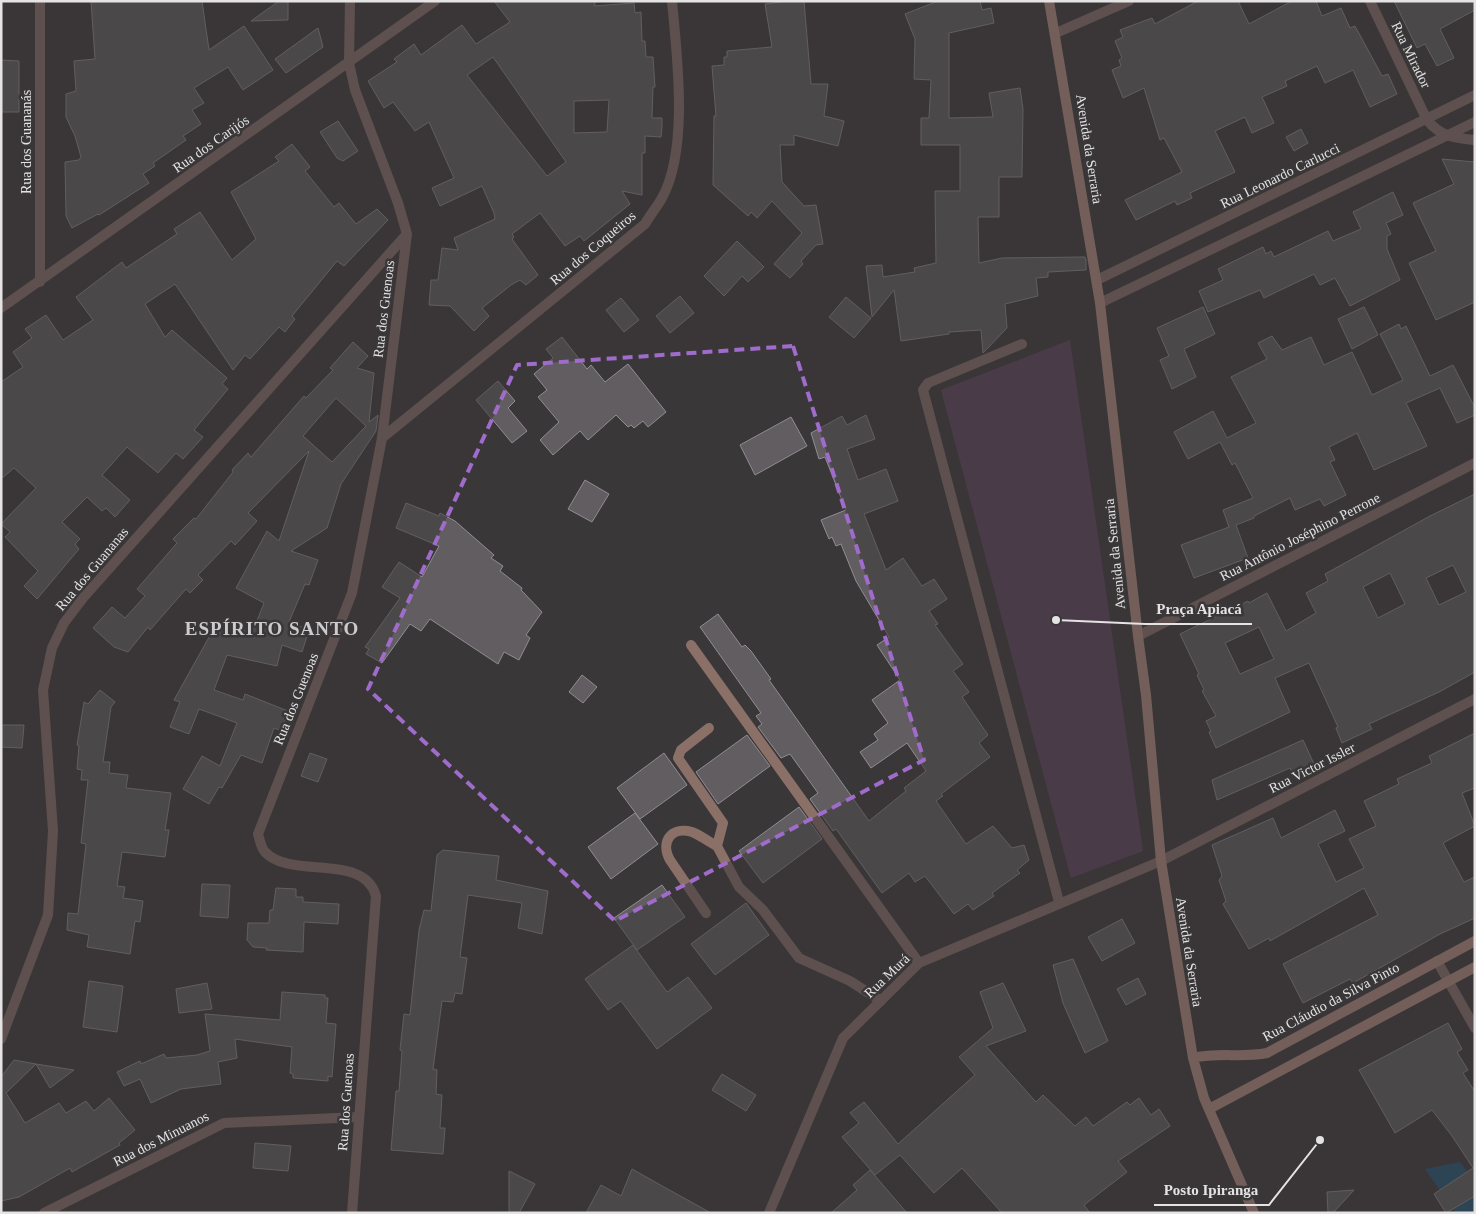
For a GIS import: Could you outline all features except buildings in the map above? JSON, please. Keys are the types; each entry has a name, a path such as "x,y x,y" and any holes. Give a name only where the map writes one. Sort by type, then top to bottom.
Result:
{"main road":[{"name":"Avenida da Serraria","path":"1049,1 1097,280 1146,696 1161,861 1193,1058 1209,1109 1254,1213"},
{"name":"Rua Cláudio da Silva Pinto","path":"1193,1058 1210,1054 1252,1056 1267,1054 1475,941"},
{"path":"1209,1109 1475,967"}],"street":[{"name":"Rua dos Guananás","path":"40,1 40,282"},
{"name":"Rua dos Guenoas","path":"350,1 349,63 355,90 398,203 407,234 382,438 352,594 258,834 263,851 277,861 357,874 371,882 376,896 352,1213"},
{"name":"Rua dos Carijós","path":"1,308 435,1"},
{"name":"Rua dos Coqueiros","path":"382,438 645,224 662,197 674,164 678,113 678,63 672,1"},
{"path":"1056,33 1129,1"},
{"name":"Rua Mirador","path":"1370,1 1427,120"},
{"name":"Rua Leonardo Carlucci","path":"1097,280 1475,95"},
{"path":"1427,120 1446,137 1475,140"},
{"path":"1100,303 1475,122"},
{"name":"Rua dos Guananas","path":"1,1039 48,915 53,831 43,690 52,648 64,623 83,598 407,234"},
{"path":"1022,344 928,383 923,394 1060,902"},
{"name":"Rua Antônio Joséphino Perrone","path":"1138,636 1475,463"},
{"path":"691,645 919,963"},
{"name":"Rua Victor Issler","path":"1161,861 1475,699"},
{"path":"709,728 682,750 678,758 723,824 717,846"},
{"path":"706,913 665,851 665,843 670,835 678,831 692,832 717,846 739,887 763,910 799,958 850,980 881,1001"},
{"name":"Rua Murá","path":"769,1213 843,1038 919,963 1161,861"},
{"path":"1437,960 1475,1028"},
{"name":"Rua dos Minuanos","path":"44,1213 224,1123 359,1118"}],"highlighted area":[{"path":"793,346 924,760 615,921 368,689 517,365"}],"shaded area":[{"path":"1070,340 1143,851 1071,878 941,390"}],"water":[{"path":"1460,1162 1475,1183 1475,1213 1456,1213 1425,1169"}],"place":[{"name":"Praça Apiacá","path":"1056,620"},
{"name":"Posto Ipiranga","path":"1320,1140"}],"district":[{"name":"ESPÍRITO SANTO","path":"272,628"}]}
